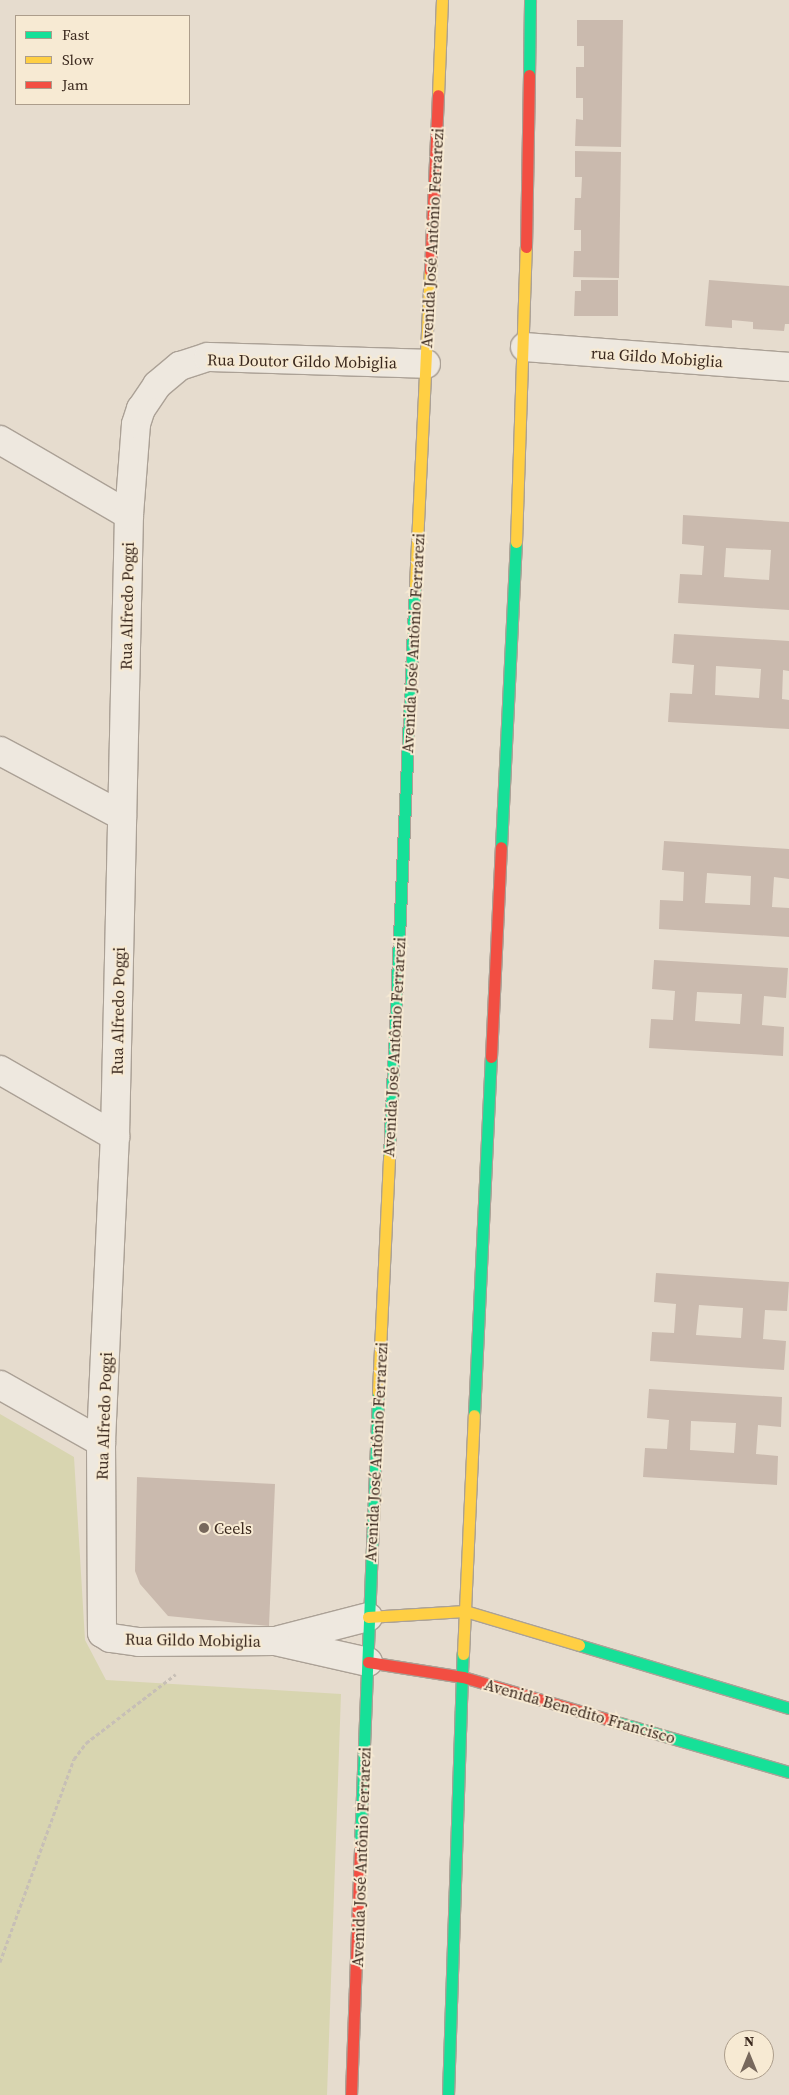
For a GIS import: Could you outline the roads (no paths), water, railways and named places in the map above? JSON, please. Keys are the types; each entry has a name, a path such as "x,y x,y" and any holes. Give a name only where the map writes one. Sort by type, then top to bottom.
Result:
{"street":[{"name":"Avenida José Antônio Ferrarezi","path":"351,2095 368,1662 368,1617 442,0"},
{"path":"448,2095 465,1611 525,347 530,0"},
{"name":"rua Gildo Mobiglia","path":"525,347 789,367"},
{"name":"Rua Doutor Gildo Mobiglia","path":"157,385 180,366 208,357 426,364"},
{"name":"Rua Alfredo Poggi","path":"110,1638 102,1633 101,1623 101,1442 115,1136 129,515 136,424 141,409 157,385"},
{"path":"0,440 129,515"},
{"path":"0,751 122,816"},
{"path":"0,1070 115,1136"},
{"path":"0,1385 101,1442"},
{"path":"368,1617 465,1611 789,1708"},
{"name":"Rua Gildo Mobiglia","path":"275,1641 368,1617"},
{"name":"Rua Gildo Mobiglia","path":"110,1638 139,1642 275,1641 368,1662"},
{"name":"Avenida Benedito Francisco","path":"368,1662 463,1677 789,1772"}],"place":[{"name":"Ceels","path":"204,1528"}]}
